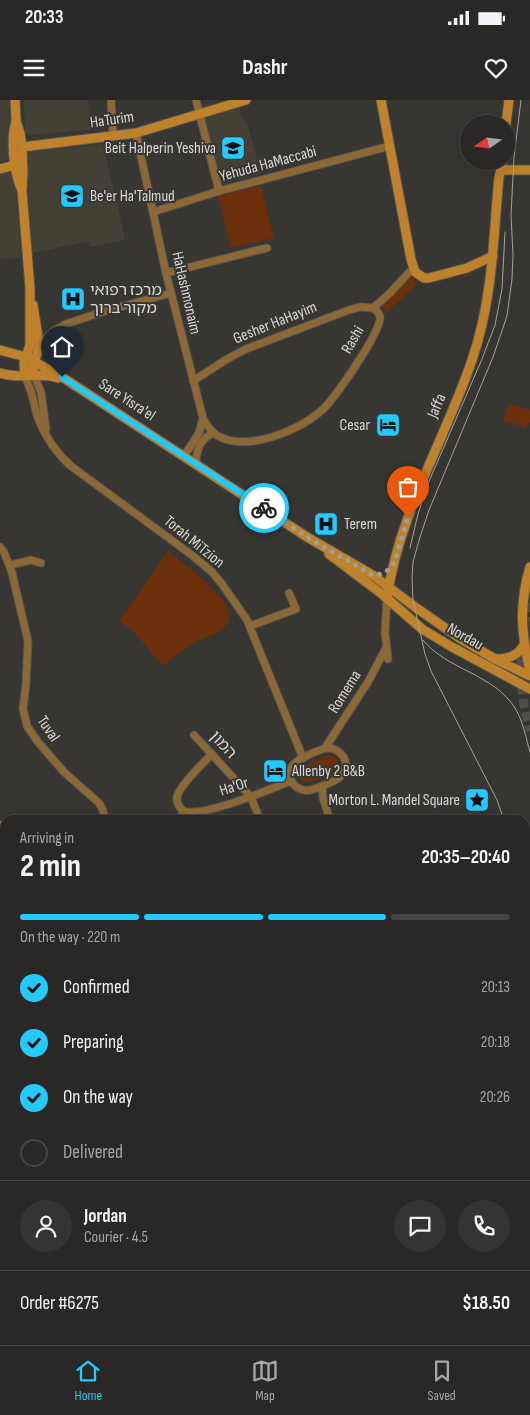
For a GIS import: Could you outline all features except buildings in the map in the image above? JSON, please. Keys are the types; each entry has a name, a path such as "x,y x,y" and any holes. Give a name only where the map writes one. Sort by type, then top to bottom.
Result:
{"street":[{"path":"15,100 15,166 22,191"},
{"path":"111,100 113,135"},
{"path":"196,100 219,191"},
{"name":"HaTurim","path":"22,147 136,133 246,100"},
{"path":"381,100 413,268 418,275 429,278 467,268 493,256"},
{"path":"507,115 509,100"},
{"path":"16,122 22,147 22,191 30,288 39,344 43,358 52,371"},
{"name":"HaHashmonaim","path":"136,133 166,273 202,418"},
{"path":"14,138 18,145 22,147"},
{"name":"Yehuda HaMaccabi","path":"153,212 219,191 390,146"},
{"path":"0,169 15,166 21,168 23,173"},
{"path":"515,168 530,170"},
{"name":"Jaffa","path":"388,660 385,621 394,563 418,490 464,381 482,326 488,299 501,170"},
{"path":"166,273 267,248"},
{"name":"Rashi","path":"214,433 220,437 236,441 249,442 260,440 288,430 323,410 345,382 374,335 380,316 373,308 413,268"},
{"path":"30,288 30,359"},
{"path":"30,376 24,368 38,352 39,344 53,331 87,316 171,292"},
{"name":"Gesher HaHayim","path":"193,381 227,358 259,344 349,310 360,307 373,308"},
{"name":"Sare Yisra'el","path":"0,350 30,359 52,371 307,537"},
{"path":"0,373 10,376 51,376 83,390"},
{"name":"Torah MiTzion","path":"30,376 31,392 37,416 60,456 70,466 193,556 212,572 222,584 250,626 303,758"},
{"path":"196,464 196,452 200,443 207,436 214,433 202,418"},
{"path":"184,456 199,432 202,418"},
{"name":"Nordau","path":"307,537 374,576 439,624 495,659 530,676"},
{"name":"Nordau","path":"307,537 389,600 425,631 530,689"},
{"name":"Tuval","path":"0,546 10,565 28,640 23,709 26,726 64,772 99,803 104,815"},
{"path":"10,565 31,560 41,563"},
{"path":"374,576 386,572 394,563"},
{"path":"530,567 523,594 522,607 524,645 530,671"},
{"path":"250,626 296,609 289,593"},
{"path":"495,659 510,657 519,652 524,645"},
{"name":"Romema","path":"325,748 368,682 386,648"},
{"name":"המון","path":"194,735 251,797"},
{"path":"325,748 332,748 343,756 346,764 344,771 340,776 311,790 304,791 296,787 290,774 292,767 296,762 325,748"},
{"path":"182,815 183,810 177,803 178,793 212,754"},
{"name":"Ha'Or","path":"183,810 188,812 205,811 251,797 292,781"},
{"path":"322,786 323,798 328,815"},
{"path":"251,797 258,815"}],"shaded area":[{"path":"0,100 9,100 11,158 0,163"},
{"path":"24,100 88,100 90,130 25,135"},
{"name":"Beit Halperin Yeshiva","path":"239,106 241,115 247,122 261,174 222,184 204,117"},
{"name":"Be'er Ha'Talmud","path":"103,144 125,240 91,247 89,241 33,253 25,152"},
{"path":"9,172 13,174 15,179 21,258 0,259 0,173"},
{"path":"261,186 274,238 231,248 218,196"},
{"path":"409,275 418,283 386,313 381,304"},
{"path":"508,404 530,410 530,423 527,423 526,428 503,421"},
{"path":"168,551 197,574 219,595 230,616 227,624 220,631 194,643 163,666 133,631 119,621"},
{"path":"329,755 335,757 338,763 335,770 310,782 301,779 299,774 302,767"}],"tunnel":[{"path":"524,625 530,601"},
{"path":"522,645 522,688 530,731"}],"tram line":[{"path":"502,815 497,800 431,671 425,654 413,600 412,578 413,562 429,510 493,357 507,316 512,279 511,215 514,157 521,100"},
{"path":"410,548 427,486 495,325 502,289 505,232"},
{"path":"423,640 433,650 483,679 506,697 520,718 530,752"}],"way so far":[{"path":"264,508 307,537 374,576 386,572 394,563 408,517"}],"place":[{"name":"Beit Halperin Yeshiva","path":"233,148"},
{"name":"Be'er Ha'Talmud","path":"72,196"},
{"name":"מרכז רפואי מקור ברוך","path":"73,299"},
{"name":"Cesar","path":"388,425"},
{"name":"Terem","path":"326,524"},
{"name":"Allenby 2 B&B","path":"275,771"},
{"name":"Morton L. Mandel Square","path":"477,800"}],"route":[{"path":"62,377 264,508"}]}
